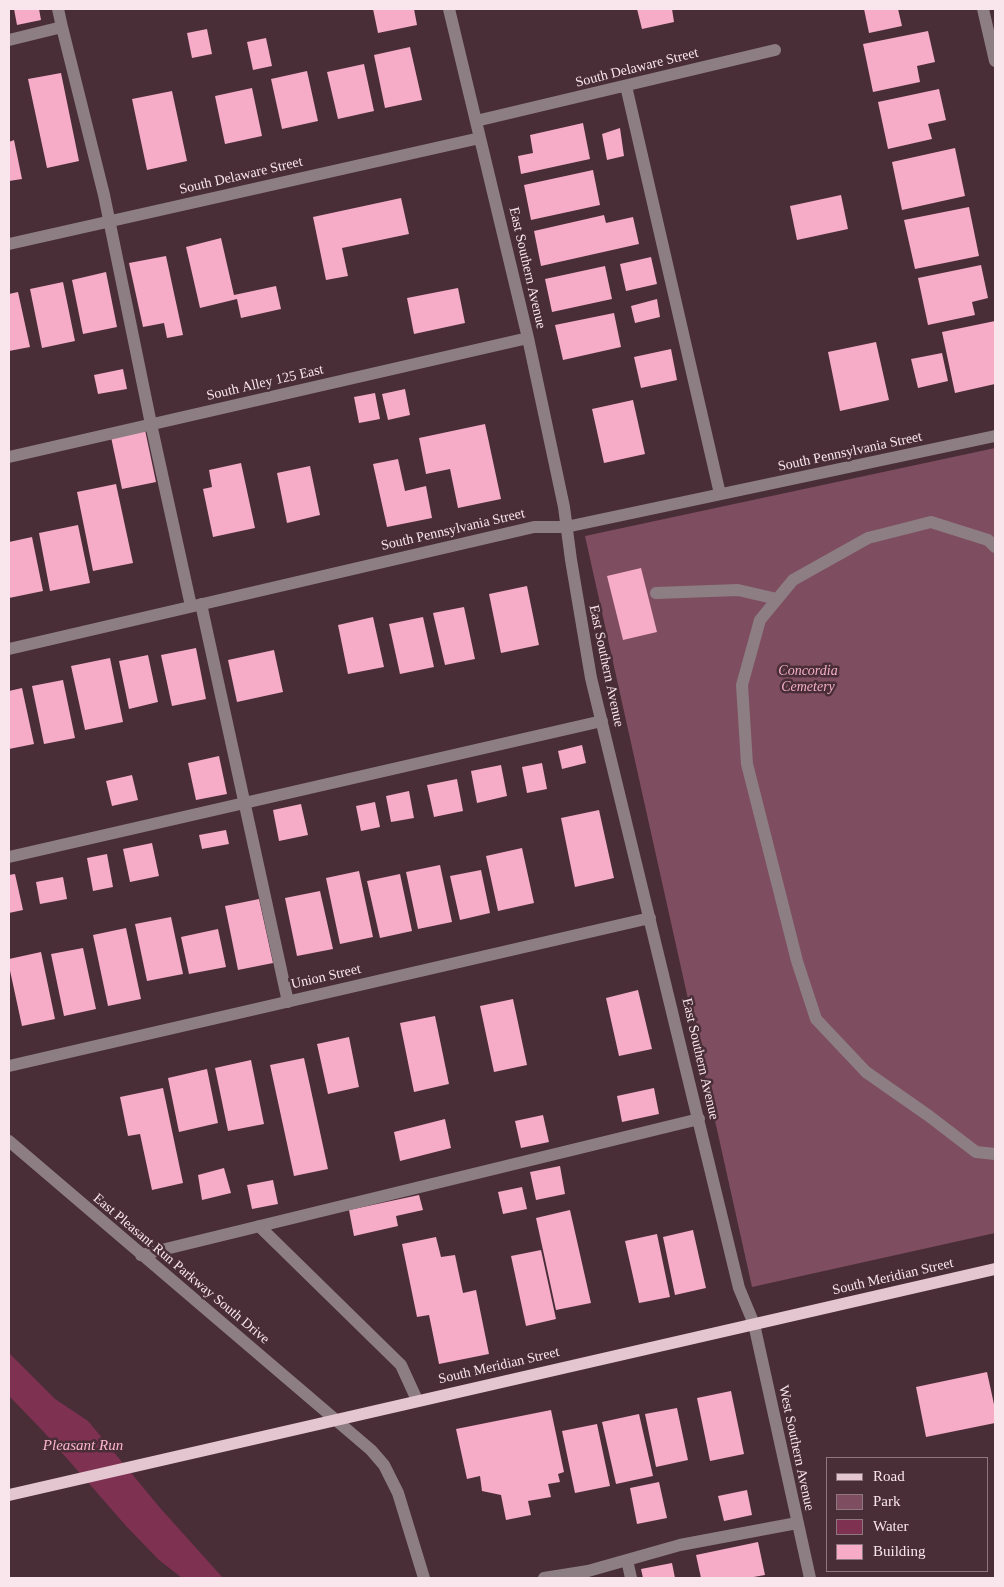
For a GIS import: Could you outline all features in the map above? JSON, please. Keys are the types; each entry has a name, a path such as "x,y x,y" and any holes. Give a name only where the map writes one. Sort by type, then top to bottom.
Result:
{"main road":[{"name":"South Meridian Street","path":"9,1495 995,1269"}],"street":[{"path":"58,9 109,222 151,424 245,803 288,1002"},
{"name":"East Southern Avenue","path":"449,9 528,338 564,507 591,678 739,1288 754,1324"},
{"path":"983,9 995,61"},
{"path":"9,40 62,27"},
{"name":"South Delaware Street","path":"476,122 775,50"},
{"path":"626,86 720,494"},
{"name":"South Delaware Street","path":"9,244 480,138"},
{"name":"South Alley 125 East","path":"9,457 528,338"},
{"name":"South Pennsylvania Street","path":"9,649 534,526 566,527 995,436"},
{"path":"995,547 988,540 931,522 868,538 793,580 760,620 742,685 747,764 797,961 816,1019 866,1072 976,1152 995,1154"},
{"path":"656,593 738,590 777,599"},
{"path":"9,857 602,721"},
{"name":"Union Street","path":"9,1066 650,918"},
{"path":"142,1254 699,1120"},
{"name":"East Pleasant Run Parkway South Drive","path":"9,1142 371,1450 384,1465 398,1493 424,1578"},
{"path":"259,1226 400,1365 417,1400"},
{"name":"West Southern Avenue","path":"754,1324 810,1578"},
{"path":"544,1578 588,1571 680,1544 797,1523"},
{"path":"627,1560 631,1578"}],"green space":[{"name":"Concordia Cemetery","path":"995,448 995,1233 752,1287 585,536"}],"water":[{"name":"Pleasant Run","path":"9,1353 55,1399 88,1421 161,1509 223,1578 182,1578 159,1560 127,1527 42,1430 9,1396"}],"building":[{"path":"14,9 39,9 41,20 17,25"},
{"path":"373,9 414,9 417,25 378,33"},
{"path":"637,9 672,9 674,22 642,29"},
{"path":"864,9 898,9 902,26 869,33"},
{"path":"207,29 212,54 192,58 187,33"},
{"path":"928,31 935,62 917,66 920,82 873,92 863,44"},
{"path":"266,38 272,66 253,70 247,42"},
{"path":"410,47 422,100 385,108 374,55"},
{"path":"364,64 374,111 338,119 327,72"},
{"path":"307,71 318,121 282,129 271,79"},
{"path":"61,73 79,161 47,168 28,79"},
{"path":"252,88 262,136 225,144 215,96"},
{"path":"939,89 946,120 928,124 932,139 888,149 878,102"},
{"path":"172,91 187,161 147,170 132,99"},
{"path":"583,123 590,159 521,174 518,156 533,153 530,135"},
{"path":"620,128 624,156 607,160 602,134"},
{"path":"14,140 22,179 9,181 9,142"},
{"path":"955,148 965,196 902,210 892,162"},
{"path":"593,170 600,205 531,220 524,185"},
{"path":"841,195 848,229 797,240 790,206"},
{"path":"401,198 409,234 342,248 348,276 326,280 313,217"},
{"path":"969,207 979,256 915,269 904,220"},
{"path":"604,215 606,223 633,217 639,244 541,266 534,231"},
{"path":"221,238 234,295 276,286 281,309 241,318 237,299 200,308 186,247"},
{"path":"166,256 183,335 167,338 164,323 143,327 129,263"},
{"path":"651,257 657,284 626,291 620,264"},
{"path":"981,265 988,298 972,302 975,315 928,325 918,278"},
{"path":"605,266 612,299 552,312 545,279"},
{"path":"106,272 117,327 83,334 72,280"},
{"path":"63,282 75,341 42,348 30,289"},
{"path":"458,288 465,323 414,334 407,298"},
{"path":"18,292 30,347 9,351 9,294"},
{"path":"657,299 660,317 635,323 631,306"},
{"path":"614,313 621,347 563,360 555,325"},
{"path":"995,321 995,384 955,393 942,332"},
{"path":"876,342 889,400 840,411 828,352"},
{"path":"671,349 677,380 641,388 634,357"},
{"path":"942,353 948,381 918,388 911,359"},
{"path":"123,369 127,389 98,394 94,375"},
{"path":"405,389 410,415 388,420 382,394"},
{"path":"375,393 380,419 359,423 354,397"},
{"path":"633,400 645,454 604,463 592,409"},
{"path":"485,424 501,499 458,508 450,469 426,474 419,438"},
{"path":"145,430 156,482 122,489 111,437"},
{"path":"398,459 405,491 426,486 432,518 387,527 373,464"},
{"path":"241,463 255,528 213,537 203,489 212,487 209,470"},
{"path":"310,466 320,515 287,523 277,473"},
{"path":"116,484 133,563 93,571 77,492"},
{"path":"78,525 90,583 50,591 39,533"},
{"path":"32,537 43,591 9,598 9,542"},
{"path":"641,568 657,632 623,640 607,576"},
{"path":"527,586 539,645 501,653 489,594"},
{"path":"464,607 475,659 445,665 433,613"},
{"path":"373,617 384,667 348,674 338,625"},
{"path":"423,617 434,667 400,674 389,624"},
{"path":"196,648 206,699 172,706 161,655"},
{"path":"274,650 283,692 237,702 228,660"},
{"path":"148,655 158,702 129,709 119,661"},
{"path":"110,658 123,722 85,730 71,666"},
{"path":"63,680 75,738 44,744 32,686"},
{"path":"22,688 34,744 9,749 9,691"},
{"path":"582,745 586,763 562,769 558,751"},
{"path":"219,756 227,794 196,800 188,763"},
{"path":"542,763 547,789 527,793 522,767"},
{"path":"501,765 507,796 477,803 471,771"},
{"path":"132,775 138,800 112,806 106,781"},
{"path":"457,779 463,811 434,817 427,785"},
{"path":"409,791 414,818 391,822 386,796"},
{"path":"375,802 380,827 361,831 356,806"},
{"path":"301,804 308,835 279,841 273,810"},
{"path":"599,810 614,878 575,887 561,818"},
{"path":"226,830 229,844 202,849 199,835"},
{"path":"152,843 159,876 130,882 123,849"},
{"path":"522,848 534,903 498,911 486,856"},
{"path":"107,854 113,887 93,891 87,858"},
{"path":"440,865 452,922 418,929 406,872"},
{"path":"481,870 490,913 460,920 450,876"},
{"path":"359,871 373,937 340,944 326,878"},
{"path":"15,874 23,910 9,913 9,875"},
{"path":"400,874 412,931 380,938 367,881"},
{"path":"63,877 67,899 40,904 36,882"},
{"path":"320,891 333,949 297,956 285,898"},
{"path":"259,899 273,963 238,970 225,906"},
{"path":"171,917 183,974 147,981 135,924"},
{"path":"126,928 141,999 108,1006 93,935"},
{"path":"218,929 226,967 189,974 181,937"},
{"path":"83,948 96,1009 64,1016 51,954"},
{"path":"41,952 55,1019 22,1026 9,959"},
{"path":"638,990 652,1049 619,1056 606,998"},
{"path":"513,999 527,1065 494,1072 480,1006"},
{"path":"435,1016 449,1084 414,1092 400,1023"},
{"path":"349,1037 359,1087 328,1094 317,1044"},
{"path":"304,1058 328,1169 294,1176 270,1065"},
{"path":"251,1060 264,1124 228,1131 215,1068"},
{"path":"207,1069 218,1123 179,1132 168,1078"},
{"path":"163,1088 183,1183 152,1190 140,1134 128,1136 120,1097"},
{"path":"654,1088 659,1114 622,1122 617,1096"},
{"path":"543,1115 549,1142 521,1148 515,1121"},
{"path":"445,1119 451,1148 400,1161 394,1132"},
{"path":"560,1166 565,1194 536,1200 530,1172"},
{"path":"224,1168 231,1193 202,1200 198,1175"},
{"path":"273,1180 278,1204 252,1209 247,1185"},
{"path":"522,1187 527,1209 503,1214 498,1192"},
{"path":"419,1195 423,1210 396,1216 398,1226 354,1236 349,1210"},
{"path":"570,1210 591,1303 556,1310 536,1218"},
{"path":"693,1230 706,1288 675,1295 663,1237"},
{"path":"657,1234 670,1297 639,1303 625,1241"},
{"path":"436,1237 441,1257 455,1255 463,1293 476,1290 489,1354 439,1364 429,1315 417,1317 402,1244"},
{"path":"541,1250 556,1319 526,1326 511,1256"},
{"path":"987,1372 995,1409 995,1423 926,1437 916,1387"},
{"path":"731,1391 744,1454 710,1461 697,1398"},
{"path":"677,1408 688,1460 656,1467 645,1414"},
{"path":"551,1410 564,1472 558,1474 560,1482 548,1484 551,1497 528,1501 531,1515 506,1520 501,1495 482,1491 480,1476 467,1479 456,1429"},
{"path":"639,1414 653,1476 616,1484 602,1422"},
{"path":"597,1424 610,1486 575,1493 562,1431"},
{"path":"659,1482 667,1518 637,1524 630,1488"},
{"path":"747,1490 752,1515 724,1521 718,1496"},
{"path":"758,1542 765,1575 748,1578 701,1578 696,1555"},
{"path":"672,1563 675,1578 643,1578 641,1569"}]}
